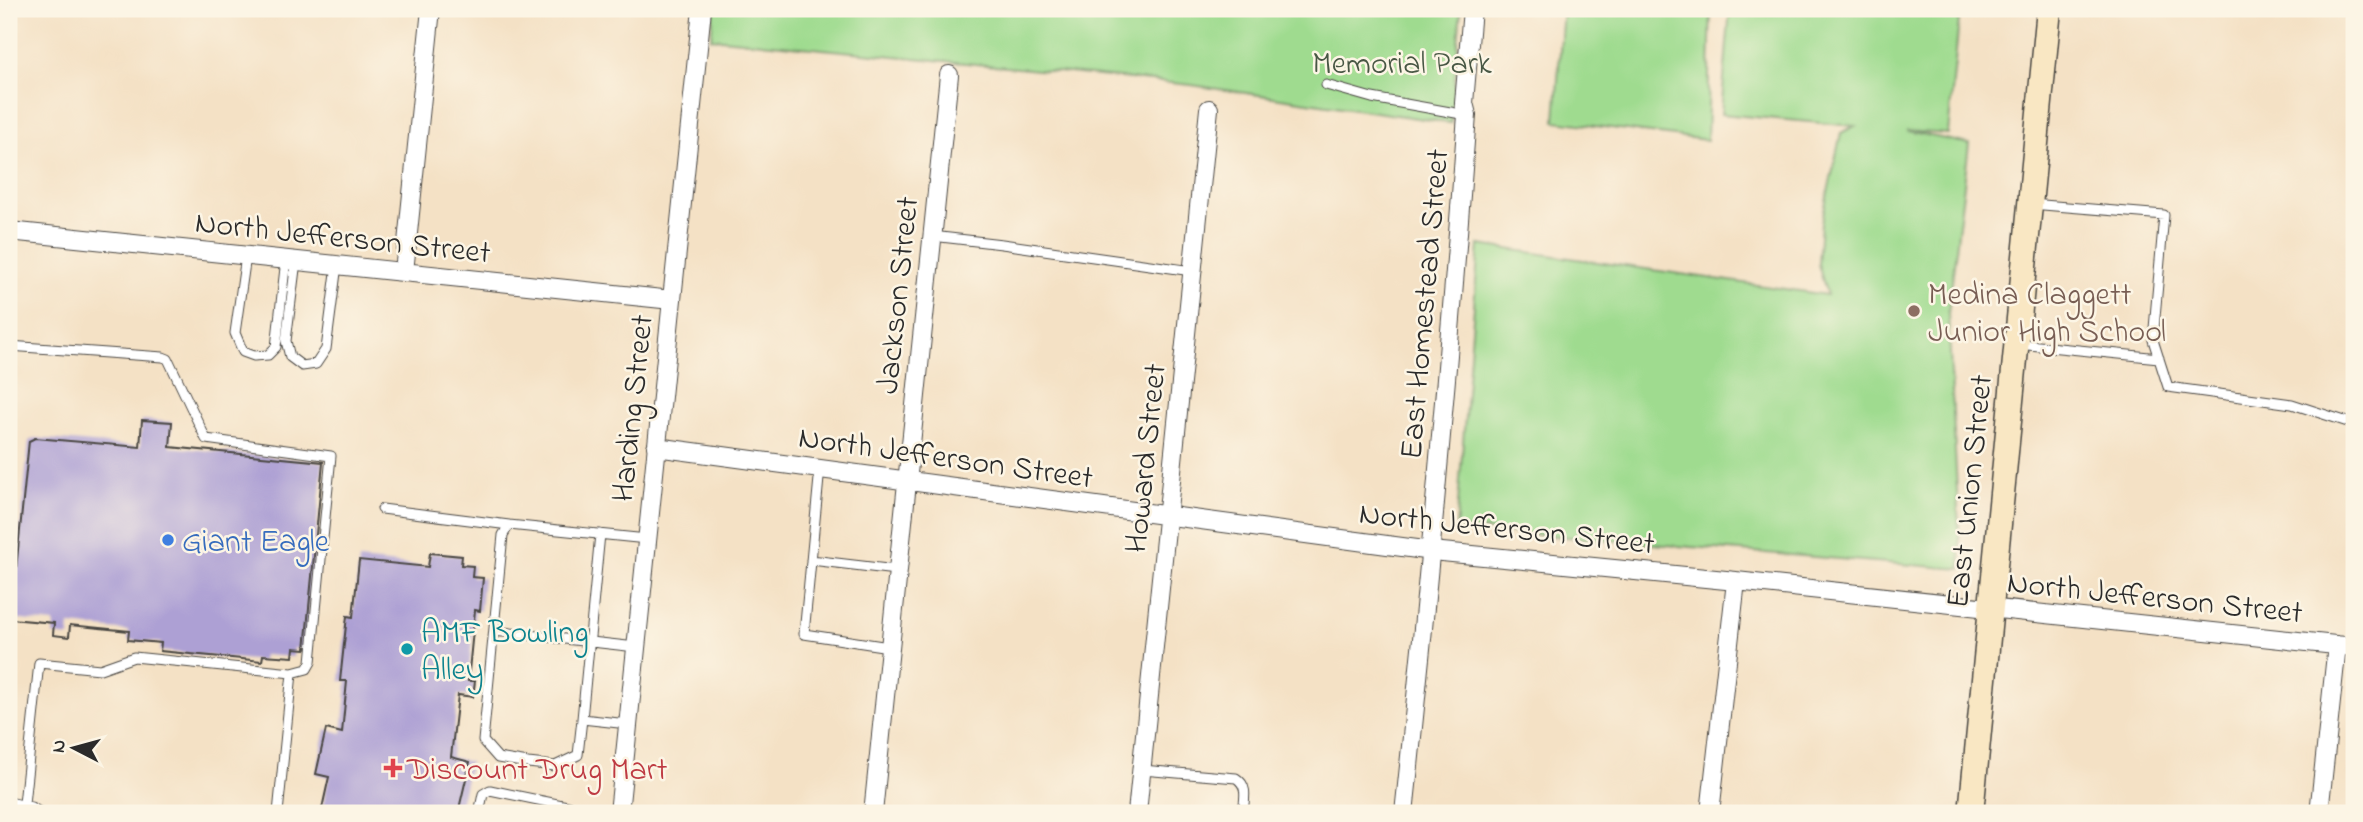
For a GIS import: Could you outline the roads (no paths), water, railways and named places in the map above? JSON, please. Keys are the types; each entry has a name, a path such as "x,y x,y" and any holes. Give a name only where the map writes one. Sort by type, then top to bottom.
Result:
{"street":[{"path":"404,272 431,9"},
{"name":"Harding Street","path":"619,813 702,9"},
{"name":"East Homestead Street","path":"1404,813 1432,551 1467,115 1464,103 1472,9"},
{"name":"East Union Street","path":"1970,813 2049,9"},
{"name":"Jackson Street","path":"873,813 949,75"},
{"name":"Howard Street","path":"1138,813 1209,109"},
{"name":"North Jefferson Street","path":"9,231 672,300"},
{"name":"North Jefferson Street","path":"656,447 1432,551 2346,646"},
{"path":"1710,813 1736,581"},
{"path":"2319,813 2346,646"}],"lane":[{"path":"1326,85 1372,97 1467,115"},
{"path":"2029,204 2164,215 2153,340 2168,387 2292,404 2354,424"},
{"path":"932,236 1192,271"},
{"path":"246,256 234,333 243,352 254,356 268,355 276,346 291,260"},
{"path":"291,260 286,341 290,357 302,366 316,364 326,349 337,265"},
{"path":"2016,344 2159,358"},
{"path":"9,345 163,357 168,359 206,439 331,456 311,662 307,669 292,673 134,657 100,669 39,663 23,809"},
{"path":"820,468 804,634 889,647"},
{"path":"382,509 647,540"},
{"path":"509,525 503,535 482,741 498,758 555,766 578,755 600,534"},
{"path":"811,560 897,570"},
{"path":"494,631 636,647"},
{"path":"278,813 292,673"},
{"path":"582,719 628,724"},
{"path":"1142,770 1236,778 1245,789 1243,813"},
{"path":"479,813 483,794 490,790 573,811 601,813"},
{"path":"9,802 41,813"}],"place":[{"name":"Medina Claggett Junior High School","path":"1914,311"},
{"name":"Giant Eagle","path":"168,540"},
{"name":"AMF Bowling Alley","path":"407,649"},
{"name":"Discount Drug Mart","path":"393,768"}],"park label":[{"name":"Memorial Park","path":"1402,62"}]}
